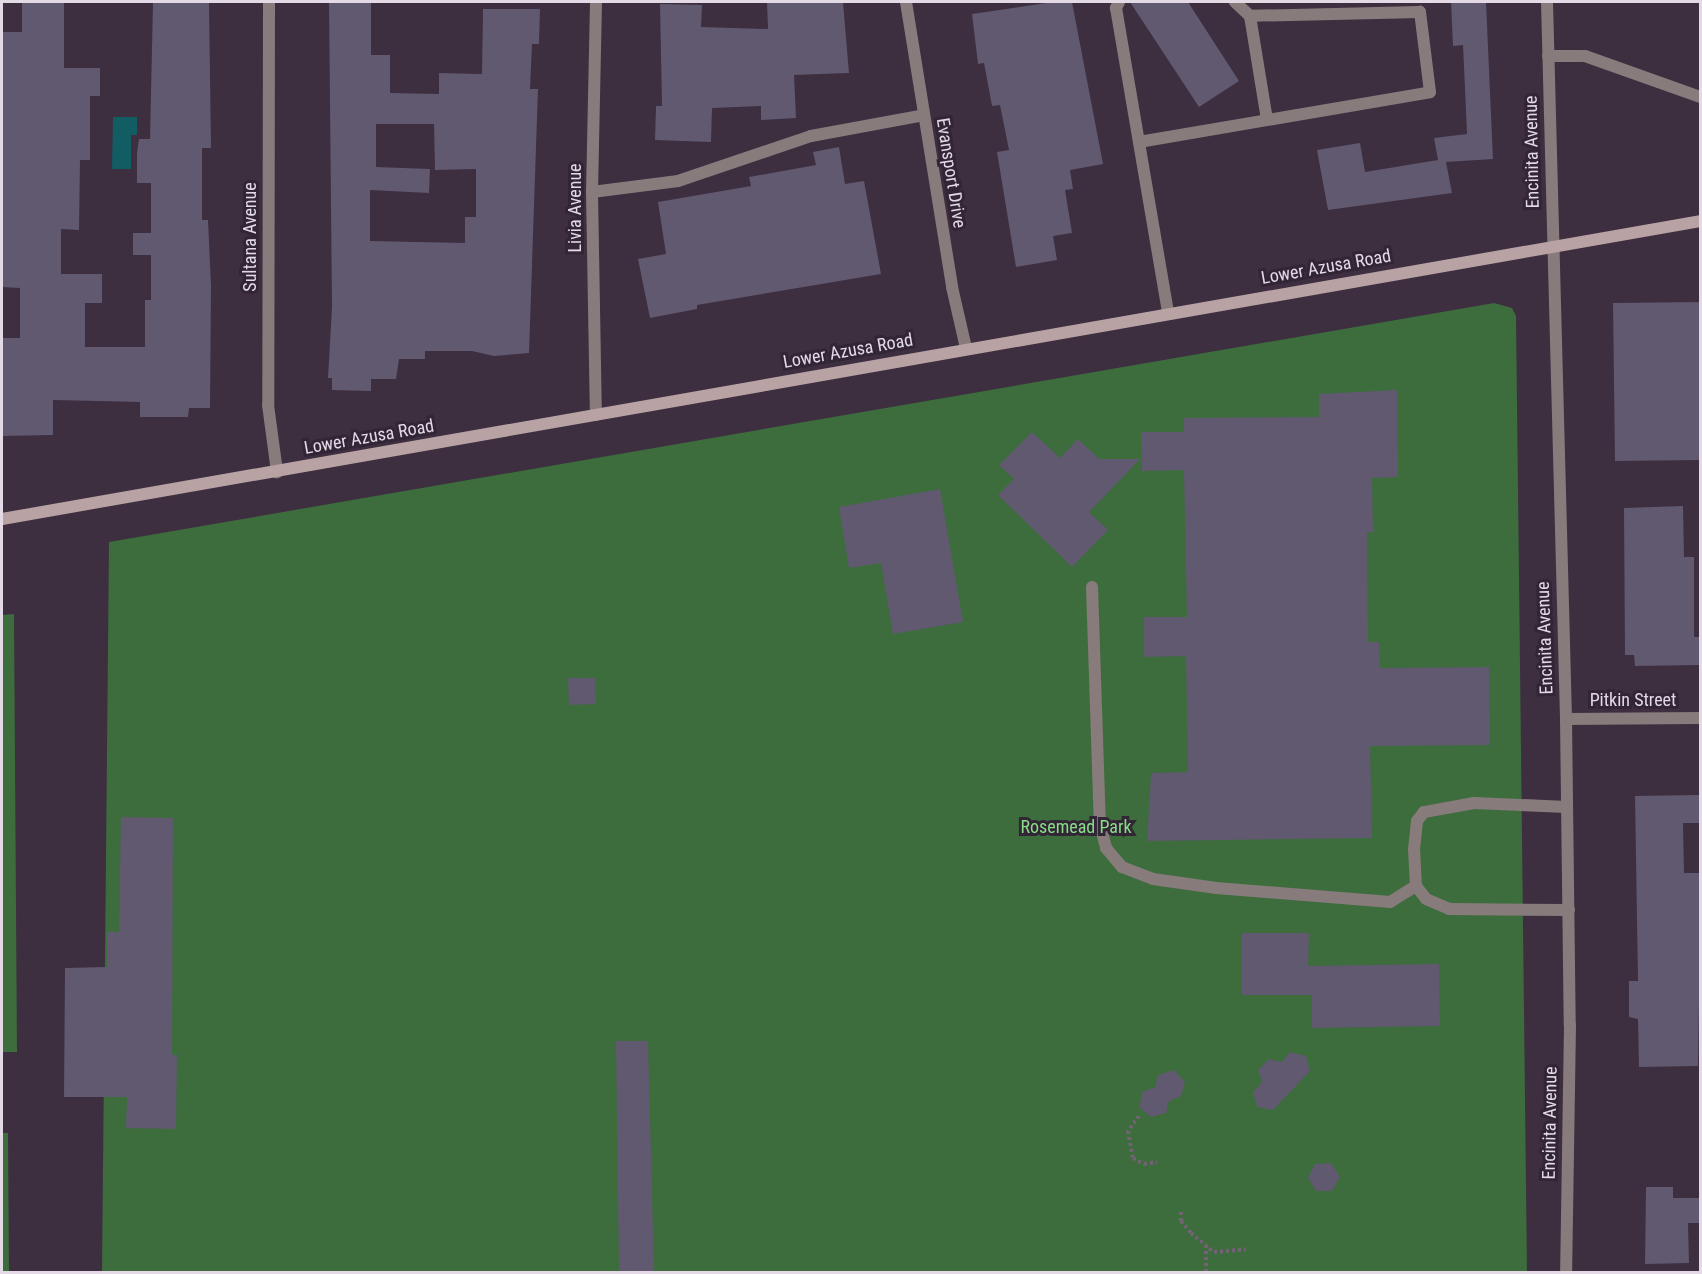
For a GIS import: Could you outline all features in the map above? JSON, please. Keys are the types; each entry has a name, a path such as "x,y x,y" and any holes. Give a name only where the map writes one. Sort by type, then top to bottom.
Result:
{"main road":[{"name":"Lower Azusa Road","path":"2,519 966,348 1701,221"}],"street":[{"name":"Sultana Avenue","path":"268,2 268,405 277,472"},
{"name":"Livia Avenue","path":"596,2 592,192 596,415"},
{"name":"Evansport Drive","path":"906,2 951,287 966,348"},
{"path":"1119,2 1116,8 1168,313"},
{"path":"1235,2 1250,16 1267,120"},
{"name":"Encinita Avenue","path":"1547,2 1569,910 1566,1272"},
{"path":"1138,142 1430,92 1420,12 1250,16"},
{"path":"1548,56 1585,56 1701,97"},
{"path":"592,192 678,181 811,136 924,115"},
{"path":"1092,587 1100,825 1106,848 1122,867 1153,879 1216,888 1369,901 1390,902 1416,886"},
{"name":"Pitkin Street","path":"1566,719 1701,718"},
{"path":"1567,807 1474,803 1424,812 1417,821 1414,849 1416,886 1426,899 1449,909 1569,910"}],"path":[{"path":"1138,1116 1128,1131 1133,1158 1144,1164 1157,1162"},
{"path":"1181,1212 1181,1221 1214,1252 1246,1250"},
{"path":"1206,1245 1206,1272"}],"green space":[{"name":"Rosemead Park","path":"1494,303 1512,308 1516,316 1527,1272 102,1272 109,542"},
{"path":"14,614 17,1052 2,1052 2,615"},
{"path":"2,1133 8,1133 9,1272 2,1272"}],"shaded area":[{"path":"113,117 137,117 137,135 131,135 131,169 112,169"}],"building":[{"path":"22,2 64,2 64,68 100,68 100,96 90,96 90,160 80,160 79,230 61,229 61,274 102,274 102,303 85,303 85,347 145,347 145,300 151,300 151,255 133,255 133,233 151,233 151,183 137,183 137,153 139,139 150,139 153,2 209,2 211,148 202,148 202,220 208,220 211,285 210,408 189,408 188,417 140,417 140,402 53,400 53,435 2,436 2,338 20,338 20,288 2,287 2,32 22,32"},
{"path":"329,2 371,2 371,55 390,55 390,93 439,94 439,73 482,74 483,9 540,9 539,44 532,44 530,89 538,89 529,353 494,356 472,351 425,351 425,359 399,359 396,379 371,379 371,391 332,390 332,378 328,378 332,307","holes":["376,124 434,124 435,170 476,169 476,217 465,217 465,243 370,241 370,190 429,193 430,169 376,167"]},
{"path":"767,2 843,2 849,73 794,75 796,118 761,120 761,106 712,108 711,142 655,140 656,106 662,106 660,4 702,5 701,27 768,29"},
{"path":"1053,2 1072,2 1103,164 1070,170 1073,189 1065,190 1072,233 1053,236 1057,260 1016,267 997,152 1009,150 1000,105 992,106 984,63 978,64 972,14"},
{"path":"1130,2 1188,2 1239,81 1199,107"},
{"path":"1451,2 1486,2 1493,159 1446,162 1452,193 1328,210 1317,150 1360,143 1365,172 1438,160 1434,138 1467,134 1463,45 1453,46"},
{"path":"839,147 845,184 864,181 881,274 697,305 697,309 650,318 638,259 666,254 658,202 751,186 749,177 816,165 813,152"},
{"path":"1701,302 1701,460 1615,461 1613,303"},
{"path":"1397,390 1398,477 1372,478 1373,532 1367,532 1368,642 1379,642 1380,668 1489,667 1490,745 1370,746 1372,838 1147,841 1151,773 1188,772 1186,656 1144,657 1144,617 1187,617 1184,470 1142,471 1141,432 1184,432 1184,418 1319,417 1319,394"},
{"path":"1032,432 1060,458 1078,439 1099,459 1140,459 1089,512 1108,530 1072,567 998,495 1014,479 999,465"},
{"path":"940,489 963,622 893,634 881,563 849,568 839,507"},
{"path":"1683,506 1684,557 1694,557 1694,637 1701,637 1701,665 1635,666 1634,655 1625,655 1624,508"},
{"path":"568,678 595,678 596,704 569,705"},
{"path":"1699,795 1700,823 1683,823 1684,873 1701,873 1698,1066 1639,1067 1638,1019 1629,1017 1629,981 1638,981 1635,796"},
{"path":"121,817 173,818 172,1055 177,1055 176,1129 126,1128 127,1097 64,1097 65,968 107,967 107,932 119,932"},
{"path":"1242,933 1309,933 1308,966 1439,964 1440,1026 1312,1028 1312,995 1242,995"},
{"path":"616,1041 648,1041 654,1272 619,1272"},
{"path":"1290,1052 1306,1056 1310,1071 1273,1110 1257,1107 1253,1092 1262,1082 1258,1070 1269,1059 1282,1062"},
{"path":"1174,1070 1185,1082 1181,1096 1169,1101 1166,1113 1151,1117 1139,1107 1143,1091 1155,1088 1158,1075"},
{"path":"1331,1163 1340,1177 1332,1191 1316,1191 1308,1178 1315,1164"},
{"path":"1646,1187 1673,1187 1673,1198 1701,1198 1701,1223 1688,1223 1689,1263 1645,1264"}]}
